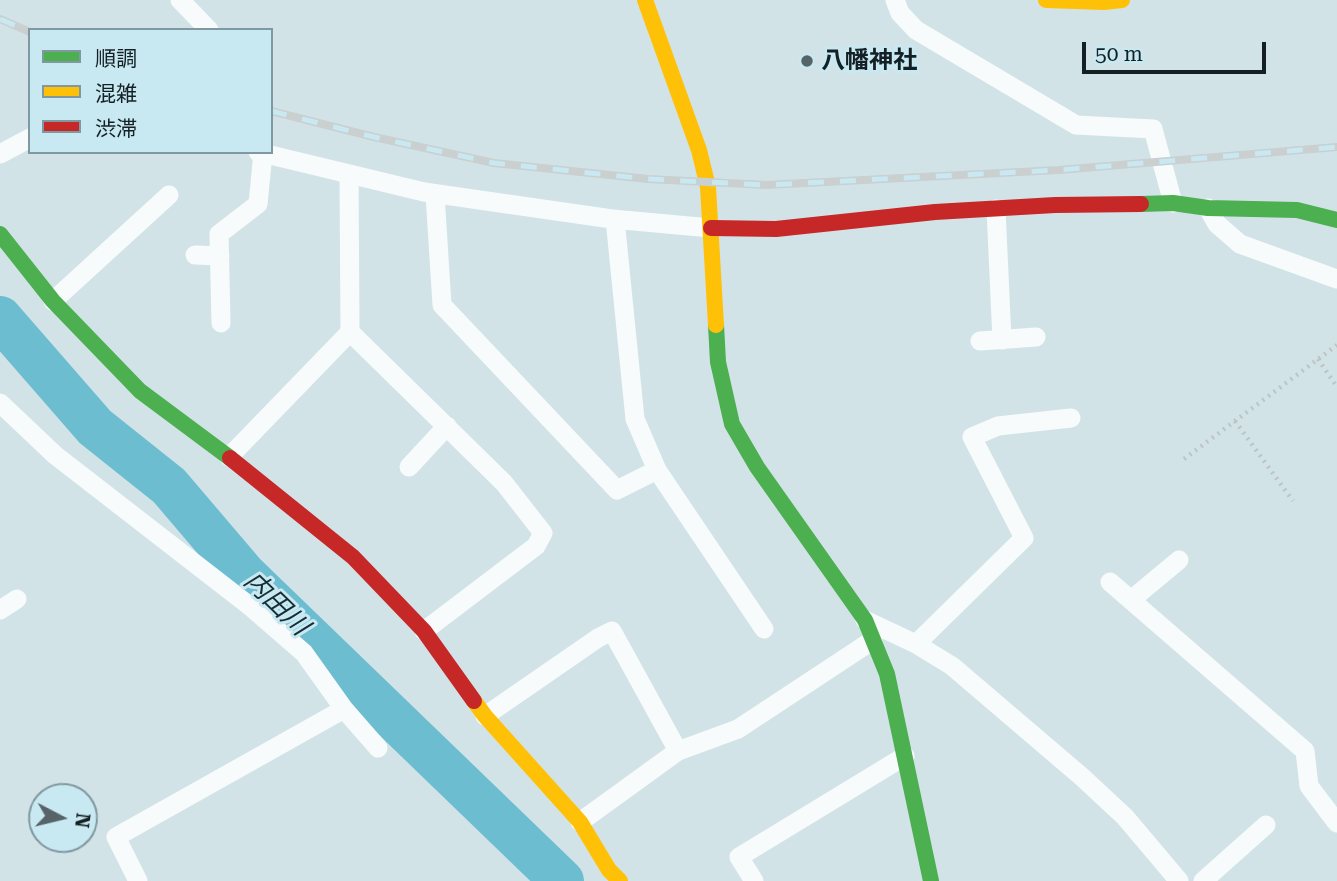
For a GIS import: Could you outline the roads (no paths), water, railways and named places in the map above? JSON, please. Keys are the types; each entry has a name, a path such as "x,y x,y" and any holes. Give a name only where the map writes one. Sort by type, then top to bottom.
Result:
{"street":[{"path":"180,0 207,28"},
{"path":"645,0 699,150 708,187 718,362 733,424 757,467 865,620 887,674 931,881"},
{"path":"895,0 900,13 916,30 1076,125 1153,129 1173,203"},
{"path":"1046,0 1122,0"},
{"path":"0,154 28,139"},
{"path":"221,323 219,234 258,204 261,154"},
{"path":"265,154 435,194 615,219 711,228 776,229 872,218 996,209 1173,203 1208,208 1297,210 1337,220"},
{"path":"229,457 350,332 349,175"},
{"path":"435,194 442,305 617,490 657,470"},
{"path":"53,301 169,195"},
{"path":"1208,208 1217,224 1240,244 1337,279"},
{"path":"996,209 1002,340"},
{"path":"615,219 635,419 657,470 764,629"},
{"path":"0,234 53,301 140,391 229,457 353,557 424,631 485,716 580,822 609,870 620,881"},
{"path":"195,255 220,256"},
{"path":"350,332 503,483 542,533 536,546 424,631"},
{"path":"980,341 1036,337"},
{"path":"0,403 55,455 251,607 304,653 344,709 379,748"},
{"path":"916,644 1024,538 972,437 998,426 1071,418"},
{"path":"409,467 447,426"},
{"path":"1131,600 1179,560"},
{"path":"1110,582 1305,751 1309,786 1337,823"},
{"path":"0,610 18,599"},
{"path":"865,620 916,644 952,666 1125,817 1179,881"},
{"path":"485,716 612,631 678,751"},
{"path":"580,822 678,751 738,729 873,639"},
{"path":"138,881 116,837 344,709"},
{"path":"754,881 739,857 905,756"},
{"path":"1203,881 1266,825"}],"waterway":[{"name":"内田川","path":"0,318 95,427 169,486 244,574 562,881"},
{"path":"542,881 543,863"}],"railway":[{"path":"0,19 28,31"},
{"path":"273,112 494,163 648,179 766,185 1059,170 1337,147"}],"place":[{"name":"八幡神社","path":"807,61"}]}
